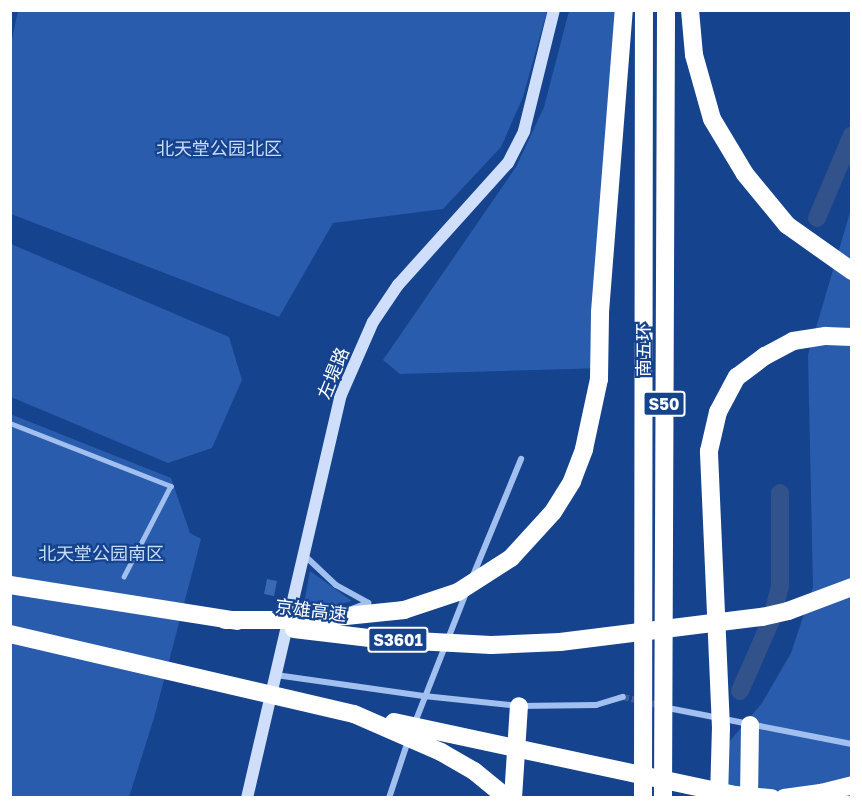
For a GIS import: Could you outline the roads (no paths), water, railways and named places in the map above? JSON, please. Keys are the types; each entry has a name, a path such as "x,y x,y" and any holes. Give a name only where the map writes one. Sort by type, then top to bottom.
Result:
{"highway":[{"path":"225,620 307,620 404,610 458,592 511,558 553,512 572,481 584,449 599,379 600,312 624,10"},
{"name":"南五环","path":"643,798 644,10"},
{"name":"南五环","path":"663,798 666,10"},
{"path":"690,10 694,55 712,119 745,174 787,225 852,272"},
{"path":"719,798 721,717 709,451 718,412 737,377 765,356 793,341 826,336 852,338"},
{"name":"京雄高速","path":"10,585 225,620 378,639 491,645 616,636 788,611 852,587"},
{"path":"10,633 354,714 735,795 772,798"},
{"path":"513,798 519,706"},
{"path":"354,714 441,752 474,771 507,798"},
{"path":"749,798 750,725"},
{"path":"784,798 821,794 852,785"}],"main road":[{"name":"左堤路","path":"248,798 340,397 373,322 398,285 508,163 524,131 554,10"}],"street":[{"path":"388,798 424,696 521,459"},
{"path":"285,636 327,617 368,603 336,585 303,554"},
{"path":"276,675 424,696 519,706 596,705 623,697"},
{"path":"673,709 852,744"}],"lane":[{"path":"10,423 171,486 124,577"}],"waterway":[{"path":"817,218 852,135"},
{"path":"740,691 772,618 780,585 780,493"}],"tunnel":[{"path":"623,697 661,706"}],"park label":[{"name":"北天堂公园北区","path":"219,148"},
{"name":"北天堂公园南区","path":"101,553"}]}
